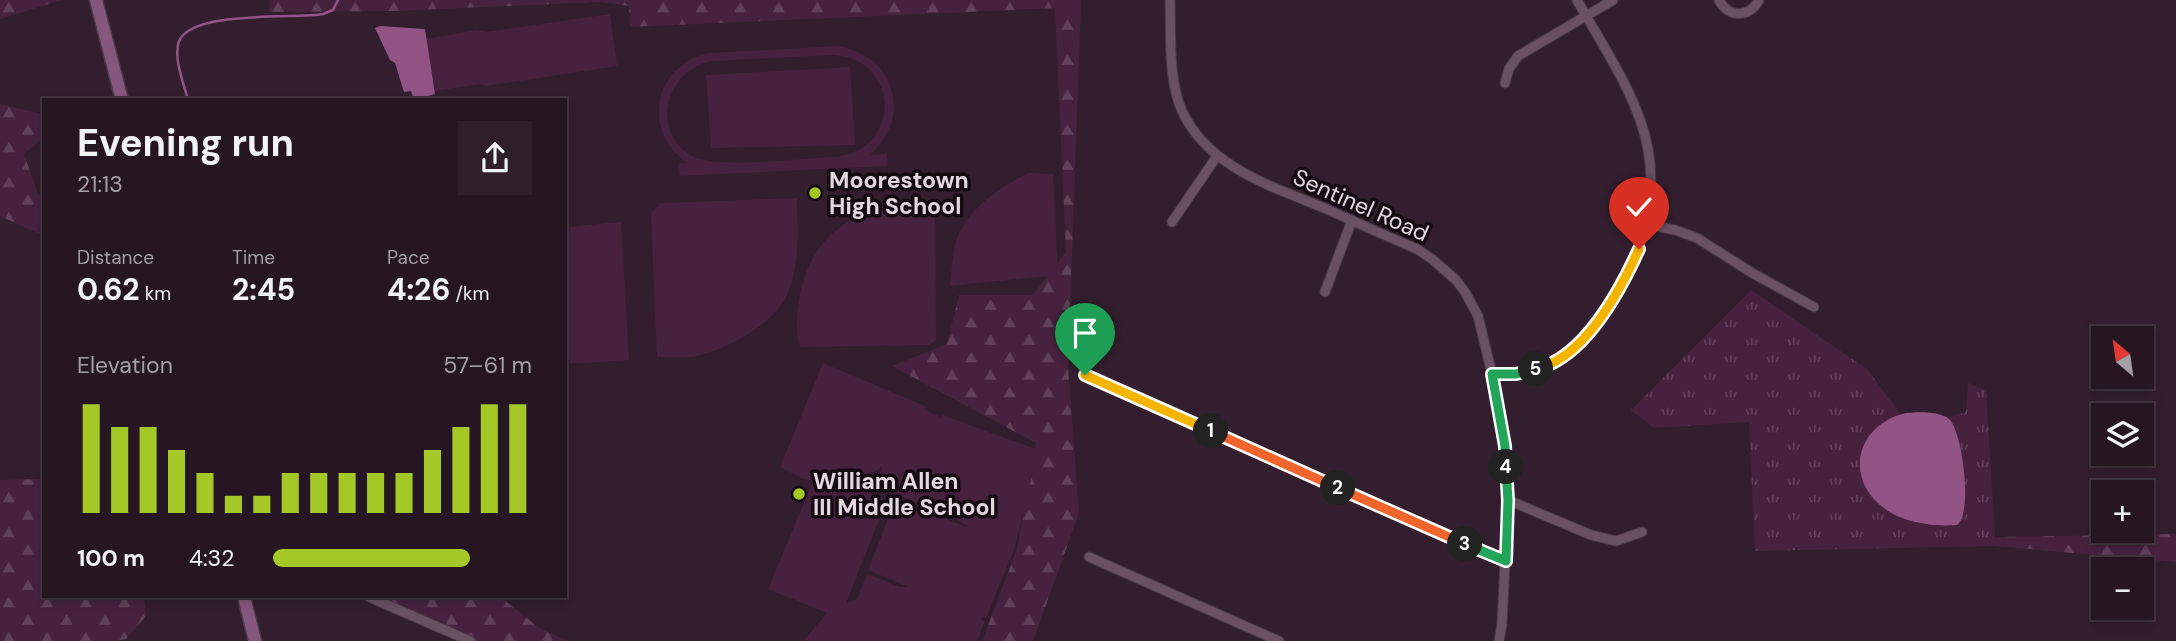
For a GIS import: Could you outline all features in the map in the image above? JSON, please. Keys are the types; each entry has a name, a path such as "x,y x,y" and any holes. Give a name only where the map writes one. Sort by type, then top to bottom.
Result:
{"main road":[{"path":"96,0 121,98"},
{"path":"244,598 255,641"}],"street":[{"name":"Sentinel Road","path":"1170,0 1172,56 1181,110 1196,136 1217,156 1262,182 1432,258 1456,280 1478,316 1505,446 1508,500 1499,641"},
{"path":"1492,374 1516,374 1547,367 1583,338 1624,281 1639,249 1646,225 1651,184 1644,134 1632,102 1577,0"},
{"path":"1505,83 1509,69 1518,56 1613,0"},
{"path":"1719,0 1726,10 1738,14 1751,10 1759,0"},
{"path":"1172,222 1217,156"},
{"path":"1325,292 1352,220"},
{"path":"1646,225 1675,230 1697,238 1814,307"},
{"path":"1085,375 1506,561"},
{"path":"1508,500 1591,535 1616,541 1642,532"},
{"path":"1089,557 1279,641"},
{"path":"371,598 470,641"}],"green space":[{"path":"0,0 62,0 0,19"},
{"path":"270,0 1081,0 1068,367 1079,513 1033,641 982,641 1017,549 1036,443 892,366 947,344 959,295 1033,295 1066,252 1055,8 630,27 629,6 600,2 393,11 269,12"},
{"path":"610,14 617,66 435,91 426,39 476,30 486,32"},
{"path":"839,46 858,52 874,62 885,75 892,90 894,106 891,123 883,140 870,155 887,154 888,166 680,176 679,164 687,163 672,150 663,134 659,117 660,100 665,85 675,71 690,60 709,53","holes":["831,55 853,59 870,70 880,85 885,103 883,121 874,137 859,150 837,157 765,162 709,161 697,158 682,148 672,135 668,104 684,75 698,66 715,61"]},
{"path":"850,67 855,145 711,148 706,75"},
{"path":"0,104 42,114 42,139 24,154 38,195 42,194 42,235 0,216"},
{"path":"1028,173 1053,174 1058,275 950,286 954,247 964,225 979,206"},
{"path":"797,198 798,235 794,272 787,295 771,317 745,336 716,350 690,357 657,357 651,213 660,203"},
{"path":"917,203 935,205 936,340 929,345 800,347 797,320 800,294 807,272 827,239 857,218 895,206"},
{"path":"621,222 629,360 567,364 567,227"},
{"path":"1751,290 1867,369 1904,419 1937,421 1966,412 1968,383 1986,390 1995,537 1993,546 1755,551 1749,422 1654,428 1631,410"},
{"path":"823,363 925,406 924,410 941,417 943,415 1038,450 1015,547 986,618 982,617 981,620 985,621 977,641 803,641 827,613 768,589 813,481 780,467","holes":["882,467 875,485 958,520 969,528 896,499 868,570 908,587 900,587 867,574 857,599 846,603 887,500 842,482 861,480"]},
{"path":"42,479 42,598 144,598 146,616 126,639 0,641 0,480"},
{"path":"2154,534 2176,534 2176,562 2154,560 2154,557 2119,557 1993,546 1995,537 2091,535 2091,543 2154,543"},
{"path":"366,598 502,598 539,628 568,641 471,641"}],"shaded area":[{"path":"375,28 425,29 435,94 413,98 411,91 404,92 395,63 390,60"},
{"path":"1906,413 1940,415 1949,419 1954,427 1962,455 1965,490 1962,518 1957,525 1903,519 1874,499 1865,485 1860,470 1866,442 1875,429 1888,419"}],"waterway":[{"path":"187,98 177,55 179,41 188,31 203,24 223,20 323,14 333,10 338,0"}],"place":[{"name":"Moorestown High School","path":"815,193"},
{"name":"William Allen III Middle School","path":"799,494"}],"route":[{"path":"1085,375 1506,561 1508,500 1505,446 1492,374 1516,374 1547,367 1560,359 1583,338 1604,311 1624,281 1639,249"}]}
